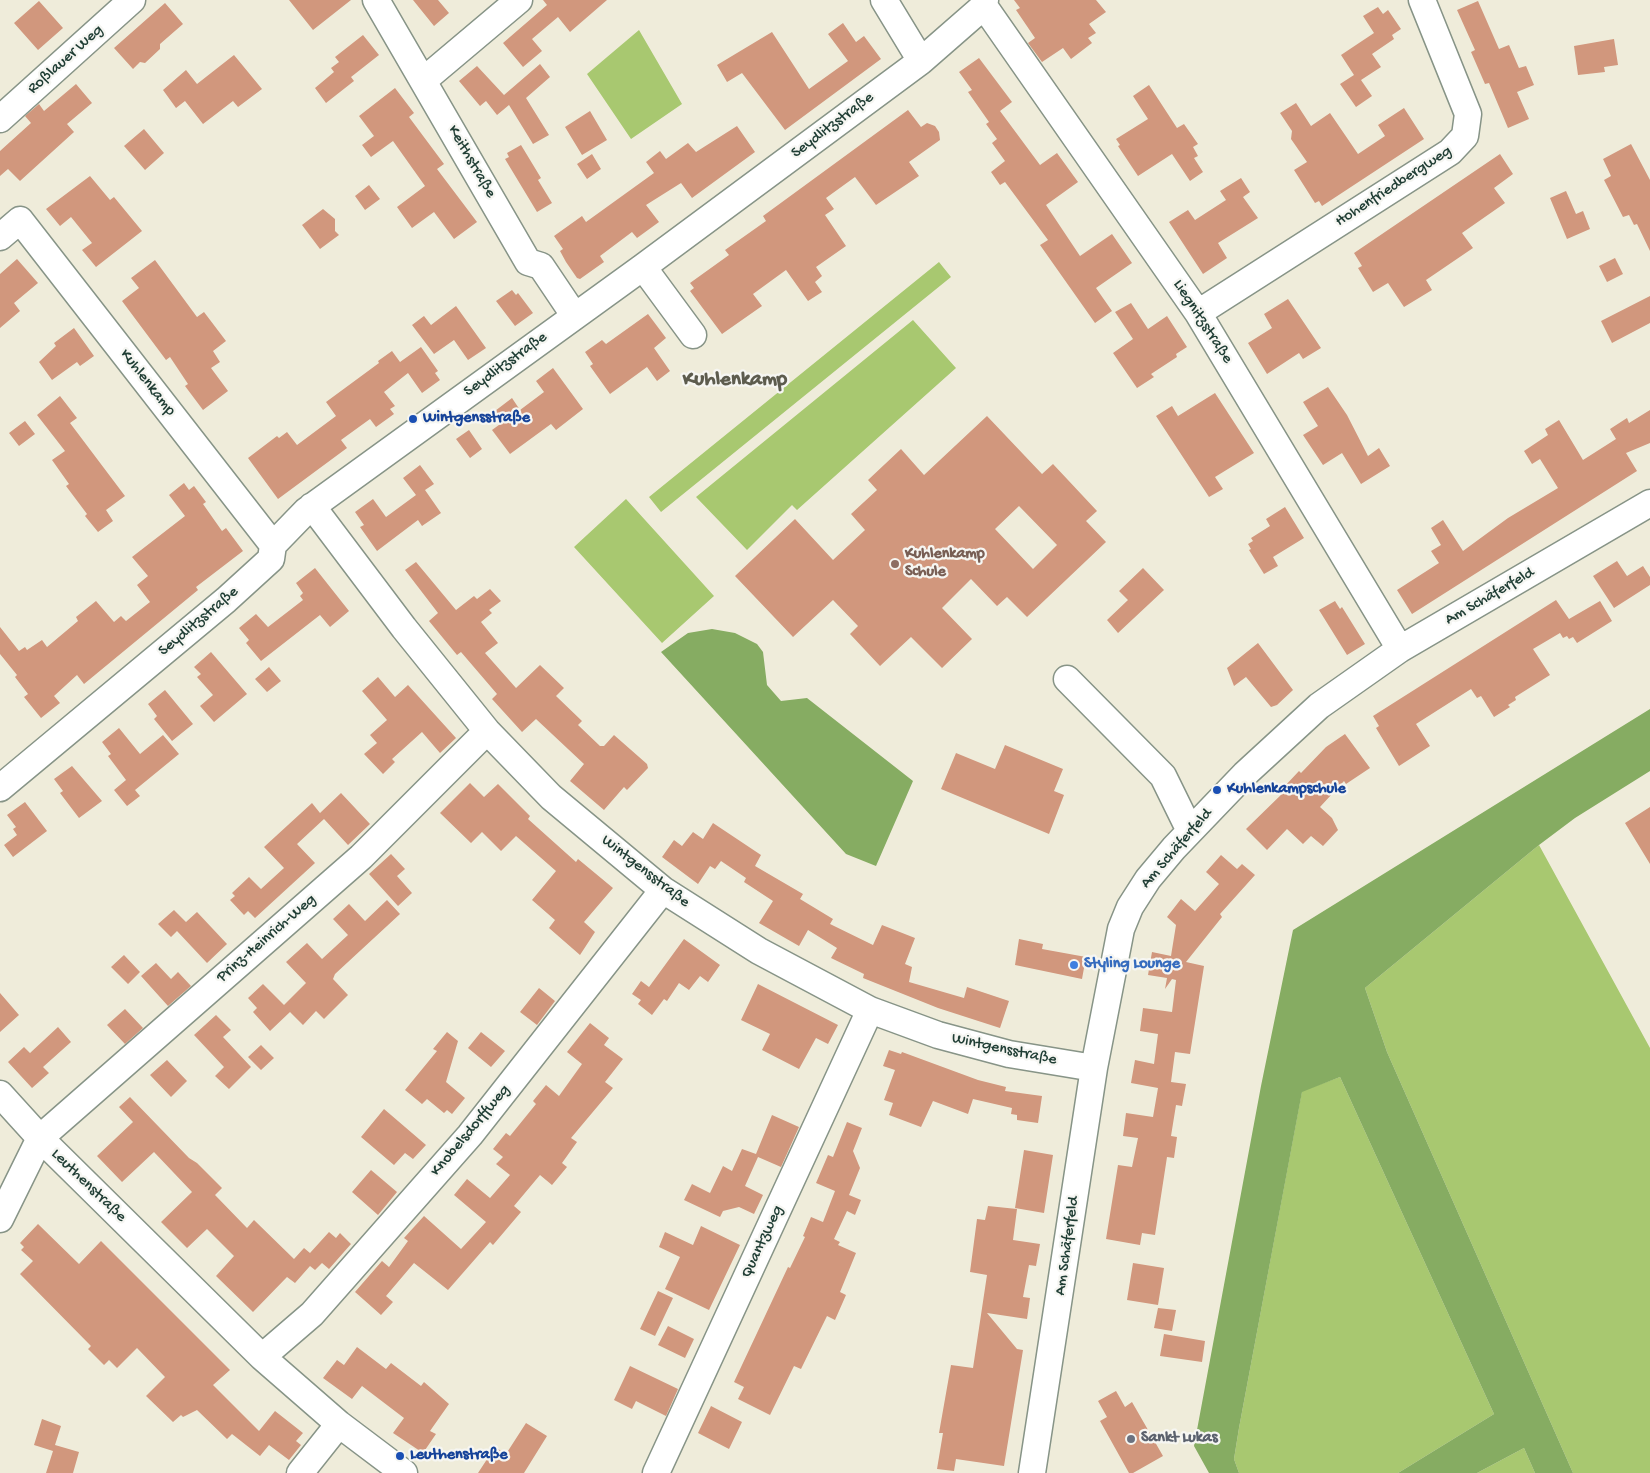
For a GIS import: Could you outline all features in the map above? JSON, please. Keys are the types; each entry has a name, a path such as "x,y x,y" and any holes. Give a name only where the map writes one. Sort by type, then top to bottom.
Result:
{"street":[{"name":"Roßlauer Weg","path":"0,119 132,0"},
{"name":"Keithstraße","path":"376,0 528,262 541,266 574,315"},
{"path":"424,80 519,0"},
{"path":"884,0 921,61"},
{"name":"Hohenfriedbergweg","path":"1198,313 1450,152 1465,136 1468,114 1422,0"},
{"name":"Seydlitzstraße","path":"0,788 226,600 271,559 273,545 312,506 574,315 643,268 921,61 984,3"},
{"name":"Liegnitzstraße","path":"984,3 1198,313 1400,649"},
{"name":"Kuhlenkamp","path":"0,237 20,220 273,545"},
{"path":"643,268 693,335"},
{"name":"Am Schäferfeld","path":"1032,1473 1094,1068 1121,929 1130,907 1148,880 1190,831 1273,748 1319,706 1400,649 1650,503"},
{"name":"Wintgensstraße","path":"312,506 404,628 488,731 551,797 663,890 759,951 870,1010 938,1035 1009,1054 1094,1068"},
{"path":"1067,679 1163,776 1190,831"},
{"name":"Prinz-Heinrich-Weg","path":"40,1138 361,857 488,731"},
{"name":"Knobelsdorffweg","path":"262,1357 312,1314 470,1135 663,890"},
{"name":"Quantzweg","path":"656,1473 870,1010"},
{"name":"Leuthenstraße","path":"0,1094 40,1138 262,1357 339,1424 404,1473"},
{"path":"0,1219 40,1138"},
{"path":"300,1473 339,1424"}],"green space":[{"path":"639,30 682,104 631,139 587,74"},
{"path":"939,262 951,277 661,512 649,497"},
{"path":"913,320 956,368 797,510 792,505 747,550 696,497"},
{"path":"626,499 714,596 662,643 574,547"},
{"path":"712,629 735,633 757,644 763,652 767,685 781,701 807,698 913,781 876,866 846,854 661,652 688,633"},
{"path":"1650,709 1650,771 1575,818 1539,845 1365,988 1387,1052 1573,1473 1535,1473 1524,1448 1477,1473 1398,1473 1494,1414 1340,1077 1302,1092 1239,1428 1234,1459 1239,1473 1209,1473 1194,1446 1261,1086 1293,930"},
{"path":"1539,845 1650,1048 1650,1473 1573,1473 1387,1052 1365,988"},
{"path":"1340,1077 1494,1414 1398,1473 1239,1473 1234,1459 1239,1428 1302,1091"},
{"path":"1524,1448 1535,1473 1477,1473"}],"building":[{"path":"289,0 351,0 313,30"},
{"path":"413,0 438,0 449,13 434,26"},
{"path":"543,0 607,0 570,32 558,17 532,39 542,51 523,67 503,43 547,5"},
{"path":"1014,0 1096,0 1106,12 1089,24 1096,33 1088,38 1092,43 1071,59 1063,48 1042,62 1028,43 1035,38 1016,10 1020,8"},
{"path":"39,1 63,28 38,50 14,23"},
{"path":"1478,1 1499,49 1509,45 1519,68 1526,66 1534,85 1517,92 1529,119 1508,128 1489,83 1485,84 1471,52 1475,50 1457,10"},
{"path":"165,3 183,24 160,44 160,49 145,63 140,62 133,69 114,48"},
{"path":"1378,7 1383,14 1388,10 1401,29 1392,35 1394,39 1372,54 1381,67 1361,80 1372,96 1356,107 1340,84 1354,75 1341,55 1374,33 1363,16"},
{"path":"843,23 856,42 864,36 881,59 785,130 742,73 727,82 717,65 772,32 809,89 848,61 828,34"},
{"path":"363,35 379,55 351,77 354,81 326,103 315,88 334,72 331,68 339,62 335,57"},
{"path":"1614,39 1618,65 1604,67 1605,72 1578,75 1574,46"},
{"path":"234,55 262,89 238,107 233,101 203,124 185,101 176,108 163,90 186,70 197,84"},
{"path":"979,58 1012,102 1000,111 1040,165 1057,153 1078,182 1046,205 1080,256 1112,234 1132,263 1096,288 1112,311 1095,323 1040,245 1048,240 1005,182 1000,185 991,172 1005,161 992,143 997,139 986,124 989,122 968,92 972,90 959,72"},
{"path":"540,64 550,77 526,98 549,135 533,144 509,105 497,115 486,101 480,106 459,81 477,66 504,95"},
{"path":"76,84 92,103 67,124 74,132 20,181 8,169 0,176 0,151 31,123 25,116 39,104 44,111"},
{"path":"1149,85 1177,128 1184,124 1198,144 1193,147 1198,156 1194,158 1203,172 1190,181 1172,154 1138,176 1118,146 1120,145 1116,139 1148,119 1133,96"},
{"path":"395,88 414,113 409,117 444,164 437,169 477,222 454,239 434,212 412,228 397,207 425,186 393,141 371,157 362,145 374,136 359,116"},
{"path":"1296,103 1311,126 1330,113 1358,154 1385,136 1378,125 1404,108 1424,139 1322,206 1319,201 1315,203 1294,170 1307,162 1291,139 1292,131 1280,113"},
{"path":"908,110 921,127 927,123 935,126 939,132 940,140 909,162 919,176 876,205 855,177 826,198 834,209 825,215 846,246 816,267 822,276 815,282 822,292 808,301 786,270 753,294 762,306 722,334 690,291 694,288 690,283 729,255 725,250 766,221 763,216"},
{"path":"590,111 607,140 582,155 565,127"},
{"path":"737,126 755,152 692,198 681,183 646,205 659,222 637,238 632,232 600,256 604,262 580,279 577,278 566,262 560,251 563,249 554,236 582,216 586,222 654,173 646,162 660,151 666,159 688,143 696,152"},
{"path":"144,129 164,153 145,170 124,146"},
{"path":"1631,144 1650,180 1650,251 1637,224 1634,225 1629,215 1623,217 1604,180 1611,176 1603,159"},
{"path":"521,145 541,178 538,180 552,203 537,212 505,159 509,157 507,153"},
{"path":"592,154 601,169 587,179 577,164"},
{"path":"1500,154 1513,174 1494,188 1505,203 1462,233 1473,248 1426,280 1432,290 1404,307 1388,283 1373,292 1358,268 1362,266 1354,253"},
{"path":"90,176 110,200 114,197 142,231 96,267 82,250 92,243 71,217 60,226 46,209"},
{"path":"1241,178 1250,192 1243,197 1258,218 1218,243 1227,258 1203,274 1169,222 1188,210 1195,220 1226,200 1220,191"},
{"path":"369,185 380,199 365,210 355,196"},
{"path":"1566,191 1576,214 1583,211 1590,229 1567,239 1550,198"},
{"path":"323,209 335,219 335,231 339,235 320,249 302,225"},
{"path":"1615,258 1623,274 1607,282 1599,266"},
{"path":"17,259 38,283 14,303 20,311 0,328 0,274"},
{"path":"155,260 197,317 204,312 226,341 213,351 220,362 211,368 228,391 203,410 185,386 188,384 170,357 166,360 122,301 139,288 131,278"},
{"path":"512,290 516,295 518,293 533,313 515,326 496,301"},
{"path":"1650,296 1650,323 1612,343 1601,321"},
{"path":"1288,299 1321,348 1303,359 1299,353 1267,374 1248,343 1272,328 1264,314"},
{"path":"1131,303 1148,329 1167,316 1187,347 1176,354 1177,357 1151,374 1154,377 1137,388 1113,353 1133,339 1115,312"},
{"path":"456,306 486,348 468,360 454,340 434,354 412,325 424,316 431,325"},
{"path":"648,314 666,338 654,348 670,371 657,381 647,367 610,394 590,366 593,364 585,352 602,340 606,344"},
{"path":"74,328 94,356 80,366 77,362 52,380 39,362 56,346 54,343"},
{"path":"421,347 438,371 435,373 440,380 422,393 408,373 384,392 395,406 390,409 394,414 376,427 370,419 341,440 347,448 278,499 248,458 277,436 279,438 287,432 297,445 336,416 326,402 379,363 378,361 392,351 400,362"},
{"path":"553,368 583,409 556,430 551,424 510,454 492,430 503,422 495,411 512,398 520,410 544,392 536,381"},
{"path":"1328,387 1347,415 1368,456 1379,448 1390,466 1361,484 1342,453 1323,465 1303,435 1318,426 1303,402"},
{"path":"1215,393 1254,453 1215,477 1223,489 1209,497 1156,416 1172,406 1178,416"},
{"path":"60,396 77,418 70,423 125,496 106,510 113,521 98,532 85,516 87,514 66,486 69,484 52,460 65,451 37,415"},
{"path":"1650,410 1650,443 1626,453 1637,471 1412,614 1397,590 1439,563 1431,551 1441,545 1431,528 1443,520 1463,551 1508,518 1558,488 1540,459 1532,464 1524,451 1548,435 1545,429 1559,420 1583,460 1616,439 1610,429 1627,418 1629,423"},
{"path":"987,416 1042,474 1053,464 1097,511 1086,521 1106,542 1027,617 1007,597 997,606 971,579 942,608 972,639 942,668 911,637 880,666 850,634 858,626 833,600 793,637 735,576 795,519 833,560 865,530 851,514 877,490 868,480 901,449 924,475","holes":["1019,506 1057,545 1033,569 995,529"]},
{"path":"25,421 35,434 19,446 9,433"},
{"path":"469,430 482,449 470,458 456,439"},
{"path":"420,465 434,484 425,490 441,513 422,526 418,520 377,551 360,527 364,525 355,512 373,499 386,517 416,495 403,478"},
{"path":"184,483 189,490 194,486 206,502 203,504 222,531 226,528 243,551 196,587 198,590 84,684 77,675 54,696 60,703 41,718 24,697 28,694 15,677 17,675 0,654 0,627 19,651 25,647 27,650 42,640 47,647 78,621 76,617 96,601 114,622 121,616 126,621 150,602 137,585 148,576 132,557 185,516 169,495"},
{"path":"1285,507 1304,538 1273,557 1278,566 1264,574 1249,550 1251,549 1248,544 1253,541 1251,538 1270,526 1266,519"},
{"path":"1617,561 1627,576 1643,566 1650,577 1650,585 1614,608 1593,576"},
{"path":"416,562 456,610 474,596 477,599 490,589 501,601 489,610 492,613 481,622 498,643 485,653 516,688 540,665 564,688 556,696 582,721 578,725 600,746 604,746 614,735 647,764 648,768 627,790 624,787 604,810 570,781 584,764 536,719 522,732 492,699 497,694 461,652 457,655 429,621 438,613 405,570"},
{"path":"315,568 349,611 330,627 320,615 261,661 246,643 249,640 239,628 256,614 268,627 303,600 300,596 303,593 296,583"},
{"path":"1143,568 1164,590 1118,633 1107,620 1128,600 1119,591"},
{"path":"1556,600 1569,619 1600,601 1612,621 1577,643 1573,637 1569,639 1567,636 1563,638 1560,633 1533,649 1550,675 1515,697 1516,700 1508,705 1510,707 1494,717 1481,696 1477,698 1471,689 1416,724 1430,746 1399,766 1376,728 1379,726 1373,716"},
{"path":"1335,601 1340,609 1342,607 1365,644 1347,655 1319,610"},
{"path":"1258,643 1293,690 1277,705 1271,707 1246,677 1234,686 1227,668"},
{"path":"211,652 247,694 214,722 200,706 213,695 197,677 201,674 194,667"},
{"path":"269,667 281,681 267,692 255,679"},
{"path":"378,677 395,697 408,685 456,738 440,753 422,732 392,759 395,762 383,774 364,754 377,743 370,735 387,720 362,691"},
{"path":"165,690 193,724 172,741 154,719 157,716 148,704"},
{"path":"119,728 140,754 163,735 179,754 135,790 140,796 127,806 114,790 126,780 108,756 111,754 102,742"},
{"path":"1345,734 1370,768 1346,784 1344,781 1320,807 1332,818 1338,830 1323,846 1311,836 1303,844 1287,829 1267,850 1246,829 1286,790 1283,788 1299,771 1301,773 1326,747"},
{"path":"1005,745 1063,769 1054,791 1064,795 1049,834 941,789 956,753 995,769"},
{"path":"72,766 102,801 79,818 60,793 63,791 54,779"},
{"path":"470,783 484,797 498,784 530,816 528,819 576,862 578,859 613,888 584,922 595,932 580,955 549,928 555,920 532,900 556,871 516,836 501,851 482,832 471,843 440,813"},
{"path":"341,793 370,824 348,845 324,819 297,844 315,863 255,918 248,911 244,915 230,900 235,896 232,893 249,877 261,889 284,868 264,847 312,803 320,813"},
{"path":"25,802 47,831 13,857 4,845 17,835 13,829 16,827 7,815"},
{"path":"1650,807 1650,864 1625,823"},
{"path":"713,823 761,855 755,866 803,894 800,899 833,919 830,924 873,945 882,925 915,938 905,964 912,967 909,982 964,998 967,987 1009,1001 1000,1028 938,1008 863,978 864,974 831,958 837,948 808,930 799,946 759,923 773,901 744,882 746,878 721,861 715,869 710,866 698,884 662,857 674,840 682,846 693,832 703,839"},
{"path":"391,854 405,869 397,876 412,893 398,906 369,874"},
{"path":"1221,855 1237,869 1242,864 1255,875 1220,914 1222,917 1186,962 1204,966 1190,1054 1175,1052 1171,1082 1186,1084 1182,1106 1176,1105 1171,1136 1177,1137 1174,1158 1167,1157 1155,1235 1142,1233 1140,1245 1106,1239 1118,1165 1132,1167 1138,1138 1123,1136 1126,1113 1153,1117 1158,1088 1131,1083 1135,1060 1154,1064 1158,1034 1140,1031 1143,1008 1172,1012 1176,980 1172,979 1165,989 1167,978 1148,975 1152,952 1171,956 1176,925 1167,917 1181,899 1195,911 1219,884 1206,872"},
{"path":"387,900 400,914 335,974 333,979 348,995 324,1019 316,1011 303,1025 290,1012 270,1031 253,1012 257,1008 248,998 263,984 284,1005 306,983 286,962 307,943 322,959 348,935 333,919 349,904 365,921"},
{"path":"174,910 186,922 197,912 227,944 207,963 177,931 171,937 158,924"},
{"path":"684,939 720,965 708,982 700,976 689,990 679,983 667,1001 664,999 652,1015 638,1004 641,1000 632,994 641,981 649,987"},
{"path":"1019,939 1043,944 1042,949 1086,957 1082,979 1015,965"},
{"path":"124,955 140,972 128,984 111,967"},
{"path":"156,963 171,979 178,972 191,986 168,1006 141,976"},
{"path":"758,984 838,1025 828,1044 816,1038 799,1069 762,1050 770,1034 741,1020"},
{"path":"539,988 555,1001 537,1025 520,1012"},
{"path":"0,993 19,1015 0,1032"},
{"path":"125,1009 143,1028 125,1044 107,1025"},
{"path":"216,1015 231,1030 223,1037 251,1067 229,1089 215,1076 224,1067 194,1035"},
{"path":"590,1023 609,1038 604,1045 623,1059 605,1082 613,1088 571,1138 577,1142 562,1163 567,1167 552,1185 540,1175 514,1206 521,1212 493,1245 490,1242 448,1290 414,1263 386,1296 393,1302 381,1315 355,1292 382,1261 389,1267 408,1241 404,1238 424,1216 461,1249 486,1222 454,1195 467,1179 490,1198 510,1175 496,1164 503,1157 493,1149 506,1133 510,1136 536,1104 533,1101 546,1085 559,1096 582,1064 567,1052"},
{"path":"58,1027 71,1042 43,1067 49,1073 32,1088 8,1062 24,1047 30,1053"},
{"path":"447,1032 458,1041 446,1082 465,1098 452,1114 447,1110 444,1113 427,1099 422,1104 405,1090 437,1051 433,1049"},
{"path":"481,1032 505,1051 491,1067 468,1048"},
{"path":"261,1045 274,1058 261,1070 248,1057"},
{"path":"889,1050 901,1054 902,1052 978,1080 1006,1087 1005,1091 1042,1096 1038,1123 1017,1120 1017,1115 1011,1114 1012,1108 973,1099 968,1114 933,1101 921,1127 889,1115 893,1103 884,1100 895,1070 883,1066"},
{"path":"167,1060 187,1081 171,1097 150,1075"},
{"path":"130,1097 189,1158 197,1163 222,1188 215,1195 247,1228 254,1220 294,1259 304,1248 310,1253 329,1232 336,1238 340,1233 351,1244 329,1269 322,1263 315,1270 310,1266 295,1283 287,1277 253,1312 216,1276 234,1256 207,1229 187,1248 161,1222 192,1192 154,1152 122,1182 97,1156 133,1122 119,1107"},
{"path":"384,1109 426,1145 413,1159 405,1153 394,1165 361,1137"},
{"path":"772,1115 799,1127 781,1167 758,1157 745,1186 763,1195 754,1214 739,1207 723,1211 720,1217 684,1200 692,1184 710,1193 723,1166 732,1171 742,1149 756,1154"},
{"path":"847,1122 862,1128 853,1151 860,1168 849,1195 861,1200 855,1215 847,1211 834,1239 840,1242 838,1245 856,1253 840,1292 846,1295 835,1320 827,1316 801,1369 794,1366 770,1415 738,1399 744,1387 734,1382 788,1267 790,1268 805,1237 803,1236 811,1217 823,1222 835,1191 816,1183 828,1155 833,1157"},
{"path":"1024,1150 1053,1155 1044,1213 1015,1208"},
{"path":"371,1170 397,1192 378,1215 352,1192"},
{"path":"988,1206 1017,1209 1013,1240 1040,1244 1036,1266 1029,1265 1023,1297 1030,1298 1027,1319 987,1313 1017,1349 1023,1350 1004,1466 956,1459 954,1471 937,1469 943,1433 939,1433 951,1365 973,1368 987,1275 970,1272 977,1219 985,1220"},
{"path":"38,1224 79,1264 101,1241 230,1370 213,1385 259,1431 275,1411 303,1433 296,1441 301,1445 289,1460 269,1445 260,1456 232,1434 227,1439 197,1410 183,1417 181,1415 173,1422 146,1396 165,1377 137,1348 117,1368 109,1360 104,1365 88,1349 91,1346 20,1274 33,1261 21,1250 24,1247 20,1243"},
{"path":"701,1226 740,1245 709,1310 665,1289 680,1257 659,1247 665,1232 693,1245"},
{"path":"1133,1263 1164,1268 1158,1305 1127,1300"},
{"path":"658,1291 673,1298 655,1336 640,1329"},
{"path":"1158,1308 1176,1310 1172,1331 1154,1328"},
{"path":"668,1326 694,1339 685,1358 658,1345"},
{"path":"1164,1334 1205,1341 1202,1362 1160,1356"},
{"path":"357,1347 386,1369 391,1363 421,1386 424,1382 449,1404 430,1431 436,1434 423,1453 393,1433 404,1418 362,1386 352,1399 323,1378 337,1360 344,1365"},
{"path":"630,1366 678,1389 666,1416 636,1401 632,1409 614,1400"},
{"name":"Sankt Lukas","path":"1116,1391 1125,1407 1132,1402 1163,1456 1133,1473 1129,1473 1100,1421 1107,1417 1098,1401"},
{"path":"711,1406 742,1422 729,1449 698,1433"},
{"path":"42,1419 61,1426 55,1445 79,1452 73,1473 46,1473 53,1451 34,1445"},
{"path":"526,1423 547,1436 524,1473 478,1473 495,1447 506,1454"}],"place":[{"name":"Wintgensstraße","path":"413,419"},
{"name":"Kuhlenkamp Schule","path":"895,564"},
{"name":"Kuhlenkampschule","path":"1217,790"},
{"name":"Styling Lounge","path":"1074,965"},
{"name":"Sankt Lukas","path":"1131,1439"},
{"name":"Leuthenstraße","path":"400,1456"}],"district":[{"name":"Kuhlenkamp","path":"735,381"}]}
